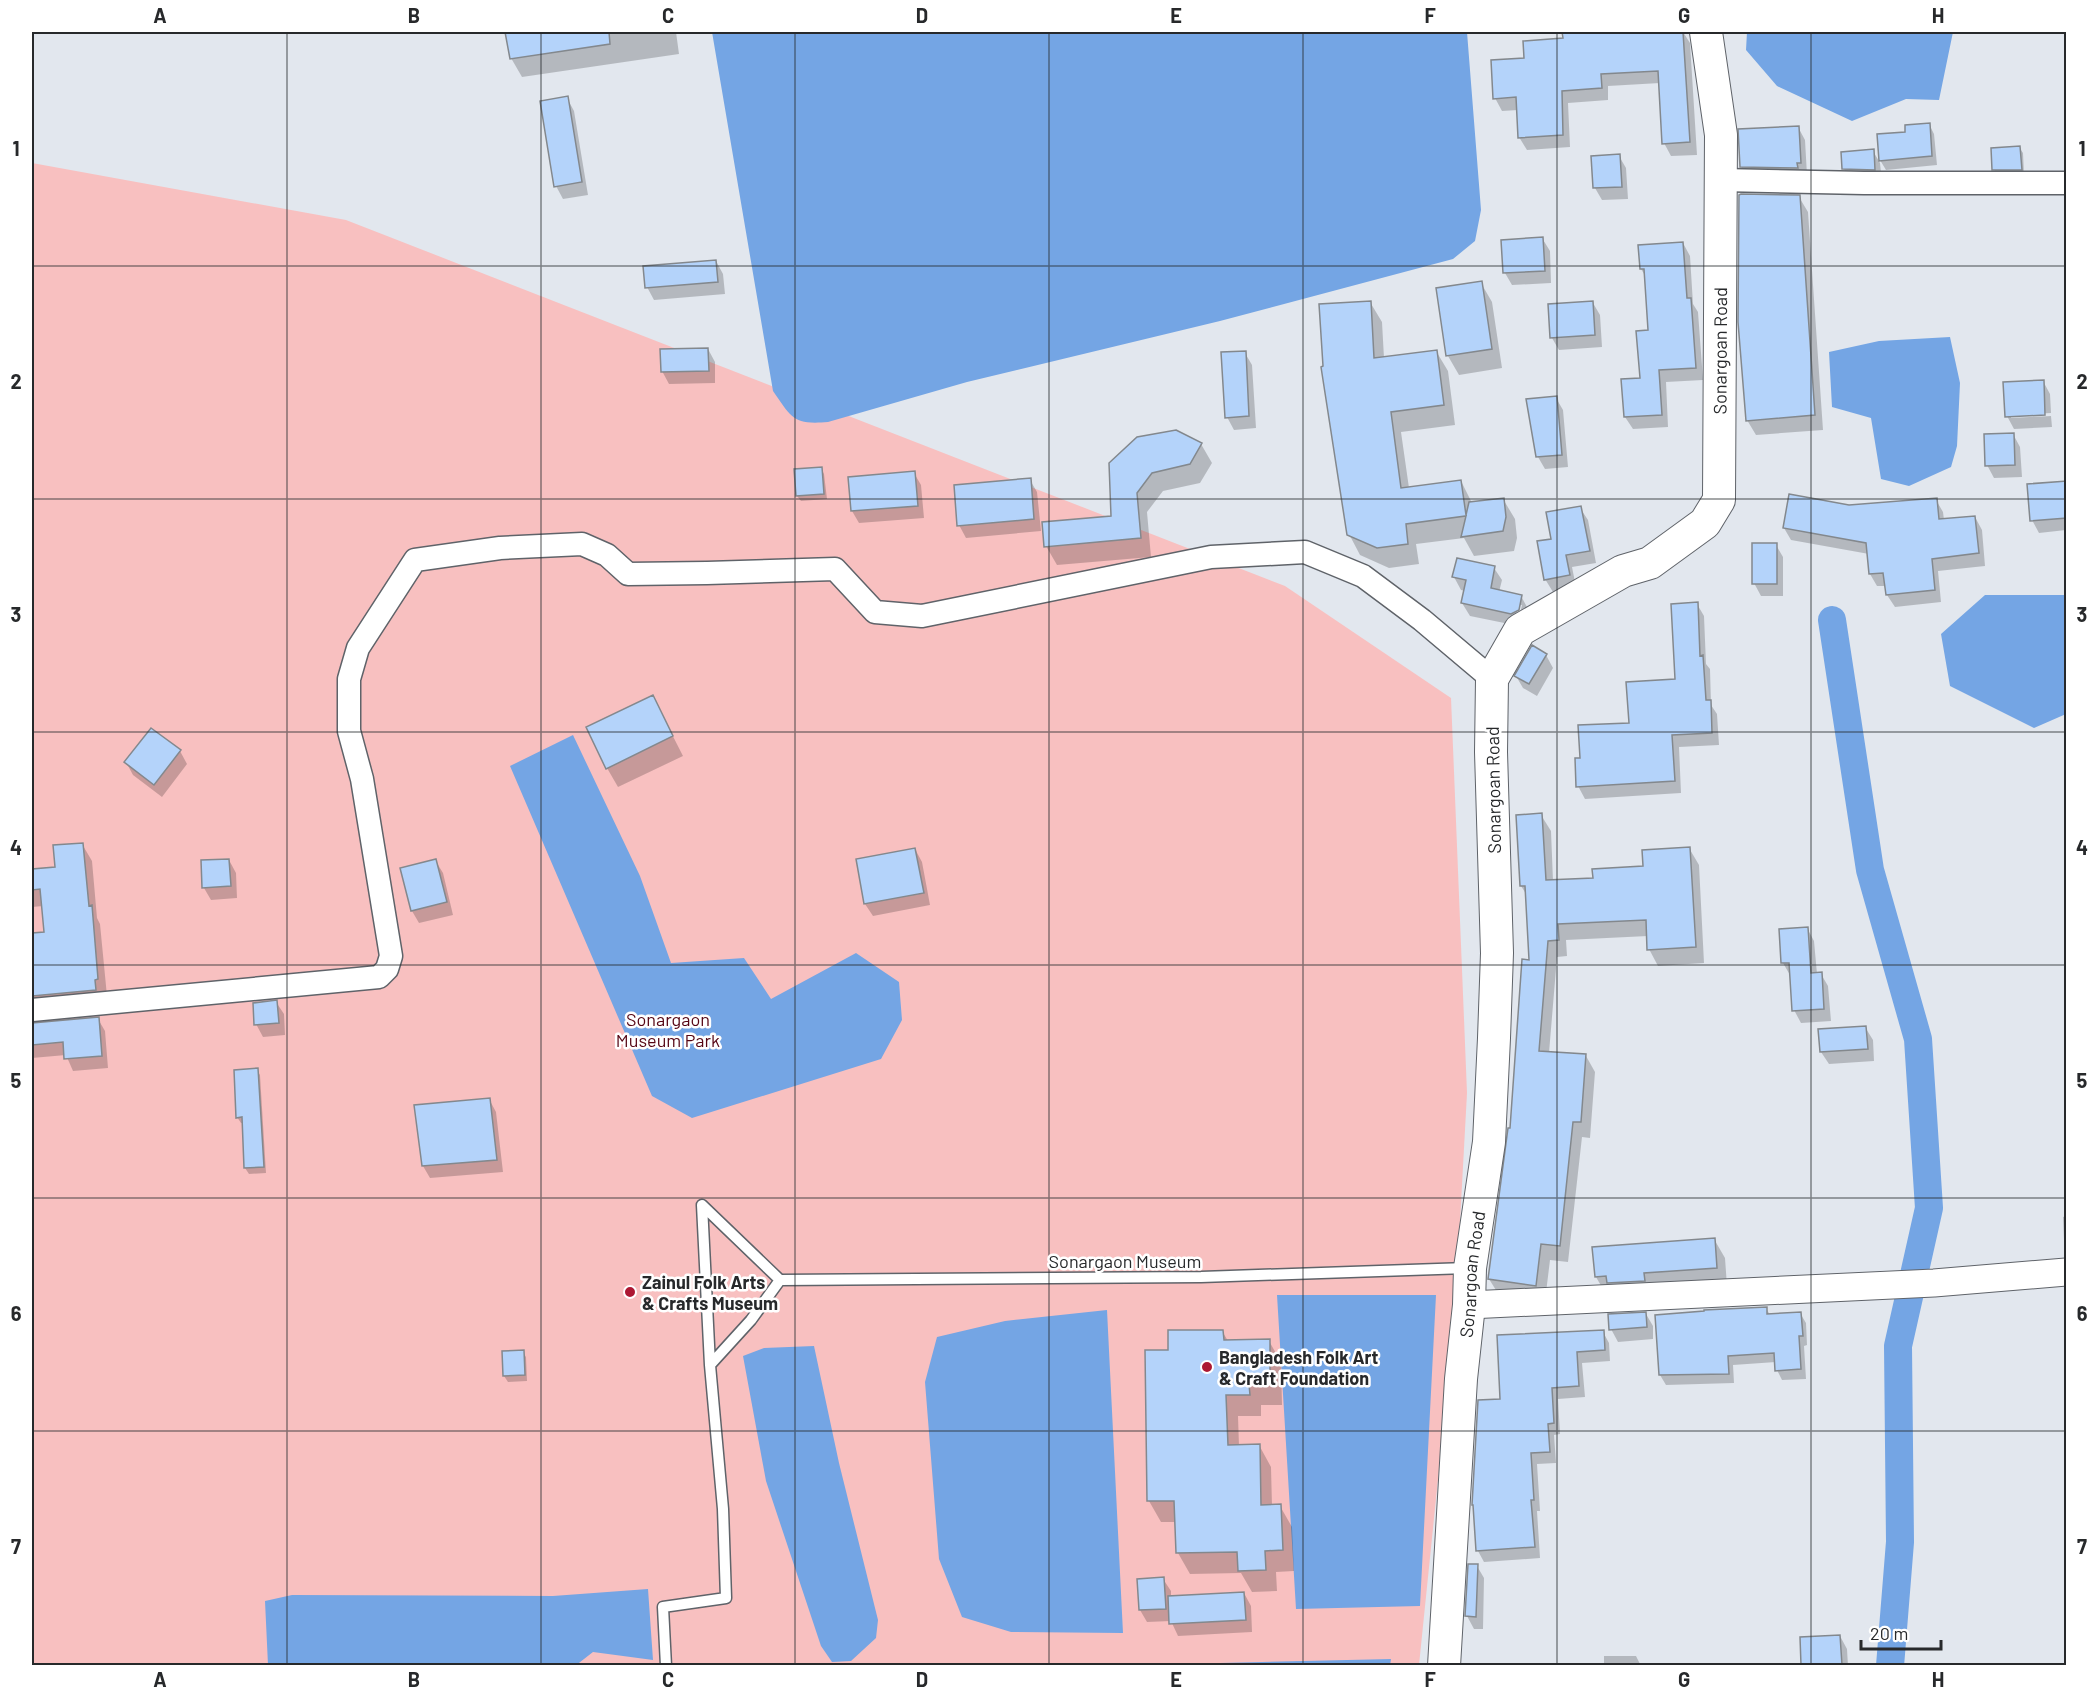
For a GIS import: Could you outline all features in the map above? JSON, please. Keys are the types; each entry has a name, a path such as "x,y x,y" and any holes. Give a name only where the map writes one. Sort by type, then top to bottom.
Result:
{"main road":[{"name":"Sonargoan Road","path":"1443,1665 1470,1268 1489,1142 1497,953 1491,752 1492,679 1520,630 1623,571 1650,563 1705,523 1719,500 1721,135 1706,32"}],"street":[{"path":"1721,180 2067,183"},
{"path":"32,1010 379,976 387,969 391,956 362,779 349,731 349,679 358,648 415,561 500,548 582,543 608,555 627,574 835,569 875,612 922,616 1211,557 1305,552 1363,576 1422,620 1492,679"},
{"path":"1469,1305 1934,1283 2067,1272"}],"lane":[{"path":"666,1665 663,1607 726,1598 723,1509 710,1365 702,1205 780,1280 751,1320 710,1365"},
{"name":"Sonargaon Museum","path":"780,1280 1201,1277 1470,1268"}],"green space":[{"name":"Sonargaon Museum Park","path":"32,163 346,220 1285,586 1451,698 1467,1093 1455,1313 1419,1665 32,1665"}],"water":[{"path":"712,32 1467,32 1481,210 1475,241 1453,259 1220,321 967,382 828,422 800,421 785,408 773,391"},
{"path":"1747,32 1953,32 1939,100 1906,99 1852,121 1777,86 1746,50"},
{"path":"1950,337 1960,383 1957,446 1951,467 1909,486 1881,479 1871,418 1832,407 1829,352 1879,341"},
{"path":"1985,595 2066,595 2066,714 2034,728 1950,686 1941,634"},
{"path":"573,735 640,876 671,963 744,958 771,999 856,953 899,982 902,1020 881,1059 692,1118 652,1096 510,766"},
{"path":"1277,1295 1436,1295 1420,1606 1296,1609"},
{"path":"1107,1310 1123,1633 1011,1632 962,1617 939,1559 925,1382 937,1337 1005,1321"},
{"path":"814,1346 839,1463 878,1620 876,1638 851,1661 832,1662 821,1646 766,1481 743,1356 764,1348"},
{"path":"648,1589 653,1660 593,1652 575,1666 268,1665 265,1601 292,1595 553,1596"},
{"path":"1391,1659 1390,1666 1219,1665 1220,1663"}],"building":[{"path":"505,32 609,32 610,44 510,59"},
{"path":"1562,32 1683,32 1690,142 1662,144 1658,71 1601,74 1602,88 1562,91 1563,135 1518,138 1516,97 1493,99 1491,60 1524,58 1523,41 1563,38"},
{"path":"568,96 582,182 554,187 540,101"},
{"path":"1930,123 1932,156 1879,161 1877,134 1905,132 1905,125"},
{"path":"1799,126 1801,163 1797,163 1798,168 1740,167 1738,129"},
{"path":"2020,146 2022,170 1992,170 1991,148"},
{"path":"1874,149 1875,170 1842,169 1841,152"},
{"path":"1620,154 1622,187 1593,188 1591,156"},
{"path":"1739,195 1800,195 1815,415 1746,421 1738,322"},
{"path":"1543,237 1545,271 1503,273 1501,240"},
{"path":"1683,242 1687,298 1691,298 1696,368 1659,370 1662,415 1624,417 1621,379 1640,378 1636,331 1648,330 1644,269 1640,269 1638,245"},
{"path":"716,260 718,282 645,288 643,266"},
{"path":"1482,281 1492,349 1446,356 1436,288"},
{"path":"1371,301 1374,358 1437,350 1444,405 1391,412 1401,488 1461,480 1466,515 1469,502 1504,498 1506,517 1503,531 1461,537 1466,516 1406,524 1408,544 1377,548 1347,535 1321,367 1323,366 1319,304"},
{"path":"1593,301 1595,335 1550,338 1548,304"},
{"path":"708,348 709,371 661,372 660,349"},
{"path":"1246,351 1249,416 1225,418 1221,352"},
{"path":"2044,380 2045,415 2005,417 2003,382"},
{"path":"1557,396 1562,455 1536,457 1526,399"},
{"path":"1176,430 1202,443 1190,464 1152,473 1137,493 1141,538 1044,547 1042,522 1111,516 1109,463 1137,437"},
{"path":"2014,433 2015,465 1985,466 1984,434"},
{"path":"822,467 824,494 796,496 794,469"},
{"path":"915,471 918,506 851,511 848,477"},
{"path":"1031,478 1034,519 957,526 954,485"},
{"path":"2067,481 2067,518 2030,521 2027,484"},
{"path":"1789,494 1849,505 1937,498 1939,519 1975,516 1979,553 1932,559 1935,590 1886,595 1883,573 1869,574 1866,543 1783,528"},
{"path":"1581,506 1590,551 1566,555 1570,575 1544,580 1537,541 1551,539 1546,512"},
{"path":"1752,543 1777,543 1777,584 1752,584"},
{"path":"1457,558 1495,566 1491,588 1522,595 1519,610 1511,614 1461,603 1466,580 1452,577"},
{"path":"1698,602 1700,656 1703,655 1706,700 1711,700 1712,733 1672,735 1675,781 1576,787 1575,758 1580,758 1578,725 1629,723 1626,682 1675,679 1671,604"},
{"path":"1532,645 1547,654 1529,684 1514,676"},
{"path":"653,695 673,736 606,769 586,727"},
{"path":"151,728 181,750 154,785 124,762"},
{"path":"1542,813 1546,880 1593,878 1592,869 1643,866 1642,850 1690,847 1696,947 1647,950 1646,920 1558,924 1559,940 1548,941 1539,1051 1586,1054 1581,1122 1573,1122 1560,1246 1541,1244 1536,1286 1488,1279 1508,1128 1510,1128 1522,959 1529,960 1525,886 1520,886 1516,815"},
{"path":"83,843 89,906 92,905 98,979 95,980 96,990 32,996 32,933 44,932 40,889 32,890 32,869 55,867 53,845"},
{"path":"915,848 924,893 864,904 856,859"},
{"path":"229,859 231,886 202,888 201,860"},
{"path":"436,859 447,902 411,911 400,868"},
{"path":"1808,927 1811,973 1822,972 1824,1009 1792,1011 1789,963 1781,963 1779,929"},
{"path":"277,1000 279,1023 254,1025 253,1003"},
{"path":"99,1017 102,1056 64,1059 63,1042 32,1045 32,1023"},
{"path":"1866,1026 1868,1049 1820,1052 1818,1029"},
{"path":"258,1068 264,1167 244,1168 242,1117 236,1118 234,1070"},
{"path":"490,1098 497,1160 422,1166 414,1105"},
{"path":"1715,1238 1717,1268 1644,1273 1645,1281 1607,1283 1606,1276 1595,1277 1592,1247"},
{"path":"1767,1307 1767,1314 1801,1312 1803,1336 1799,1336 1801,1369 1775,1371 1774,1353 1728,1356 1729,1374 1659,1375 1655,1315"},
{"path":"1646,1312 1647,1327 1609,1330 1608,1314"},
{"path":"1168,1330 1223,1330 1224,1340 1270,1339 1270,1384 1249,1384 1250,1395 1226,1395 1228,1445 1260,1444 1261,1505 1281,1504 1283,1550 1265,1551 1266,1570 1238,1571 1237,1552 1176,1553 1174,1501 1147,1501 1145,1350 1168,1350"},
{"path":"1604,1330 1605,1350 1577,1352 1579,1386 1552,1388 1554,1423 1548,1424 1550,1452 1531,1453 1534,1500 1531,1500 1535,1547 1476,1551 1472,1505 1478,1400 1500,1399 1497,1335"},
{"path":"524,1350 525,1375 503,1376 502,1351"},
{"path":"1468,1564 1478,1564 1476,1617 1465,1616"},
{"path":"1164,1577 1166,1609 1139,1610 1137,1579"},
{"path":"1244,1592 1246,1620 1169,1624 1168,1596"},
{"path":"1840,1635 1842,1665 1801,1665 1800,1637"}],"waterway":[{"path":"1832,620 1870,870 1918,1039 1929,1208 1898,1346 1900,1542 1890,1666"}],"place":[{"name":"Zainul Folk Arts & Crafts Museum","path":"630,1292"},
{"name":"Bangladesh Folk Art & Craft Foundation","path":"1207,1367"}]}
